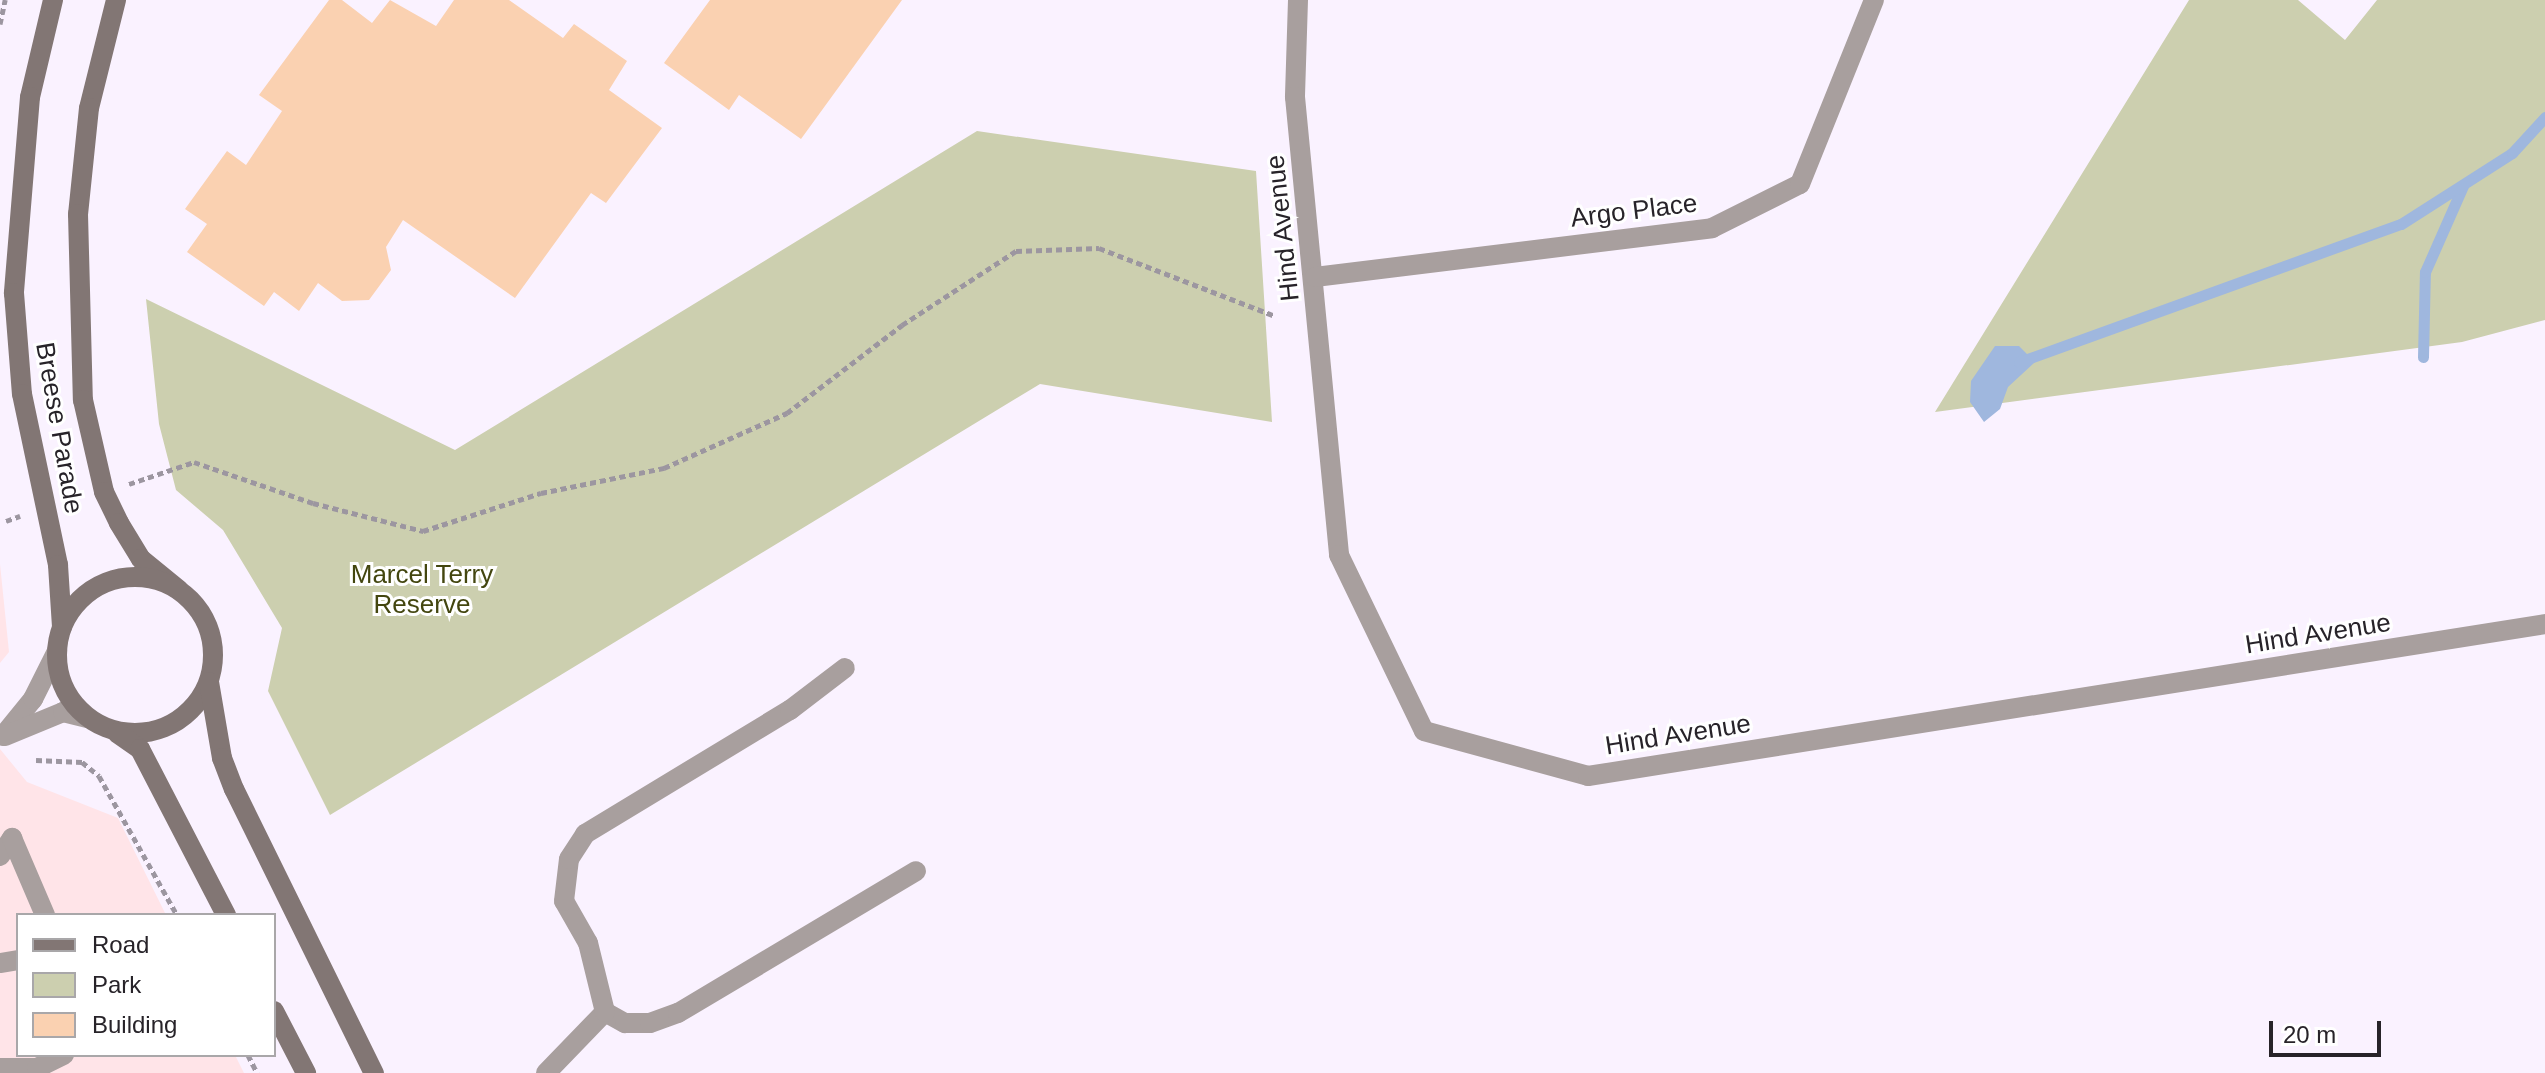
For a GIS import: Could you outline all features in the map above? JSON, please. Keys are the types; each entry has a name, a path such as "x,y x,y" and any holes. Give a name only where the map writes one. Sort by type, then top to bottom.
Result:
{"main road":[{"name":"Breese Parade","path":"53,0 30,97 14,293 22,394 58,565 62,627"},
{"name":"Breese Parade","path":"116,0 89,108 78,214 83,400 104,492 141,559 179,590"},
{"path":"225,913 140,749 114,731 87,718 59,677 57,651 62,627 73,607 111,580 158,579 179,590 198,608 210,630 213,656 209,682 222,758 234,789 374,1073"},
{"path":"114,731 137,734 170,724 198,702 209,682"},
{"path":"276,1015 306,1073"}],"street":[{"name":"Hind Avenue","path":"1298,0 1295,97 1315,277 1339,555 1424,731 1588,776 2545,624"},
{"name":"Argo Place","path":"1315,277 1712,228 1800,184 1874,0"},
{"path":"2,738 33,699 57,651"},
{"path":"845,668 790,710 585,834 569,859 564,901 588,943 605,1012 625,1023 650,1023 678,1013 916,871"},
{"path":"2,738 63,712 87,718"},
{"path":"0,856 12,838 44,913"},
{"path":"546,1073 605,1012"},
{"path":"0,1068 35,1070 61,1057"}],"path":[{"path":"0,24 5,0"},
{"path":"104,492 194,462 313,503 423,531 541,493 664,468 787,413 902,325 1016,251 1099,248 1275,316"},
{"path":"6,521 45,506"},
{"path":"36,760 82,762 99,776 176,913"}],"shaded area":[{"path":"0,564 9,652 0,663"},
{"path":"0,749 27,782 118,818 165,913 16,913 16,1057 236,1057 244,1073 0,1073"}],"green space":[{"path":"2189,0 2298,0 2345,40 2377,0 2545,0 2545,320 2462,342 1935,412"},
{"name":"Marcel Terry Reserve","path":"977,131 1256,171 1272,422 1040,384 330,815 268,691 282,628 223,530 176,490 159,424 146,299 455,450"}],"water":[{"path":"1995,346 2019,346 2035,362 2008,387 2000,409 1984,422 1970,402 1971,381"}],"building":[{"path":"329,0 342,0 372,23 390,0 436,26 454,0 509,0 563,38 574,24 627,61 609,90 662,128 606,203 591,193 515,298 403,220 386,247 391,270 369,300 342,301 318,283 299,311 274,292 264,306 187,252 207,224 185,209 227,151 246,165 282,111 259,95"},
{"path":"710,0 902,0 801,139 739,95 729,110 664,63"}],"waterway":[{"path":"2019,362 2401,224 2512,153 2545,117"},
{"path":"2423,357 2425,272 2463,186"}]}
